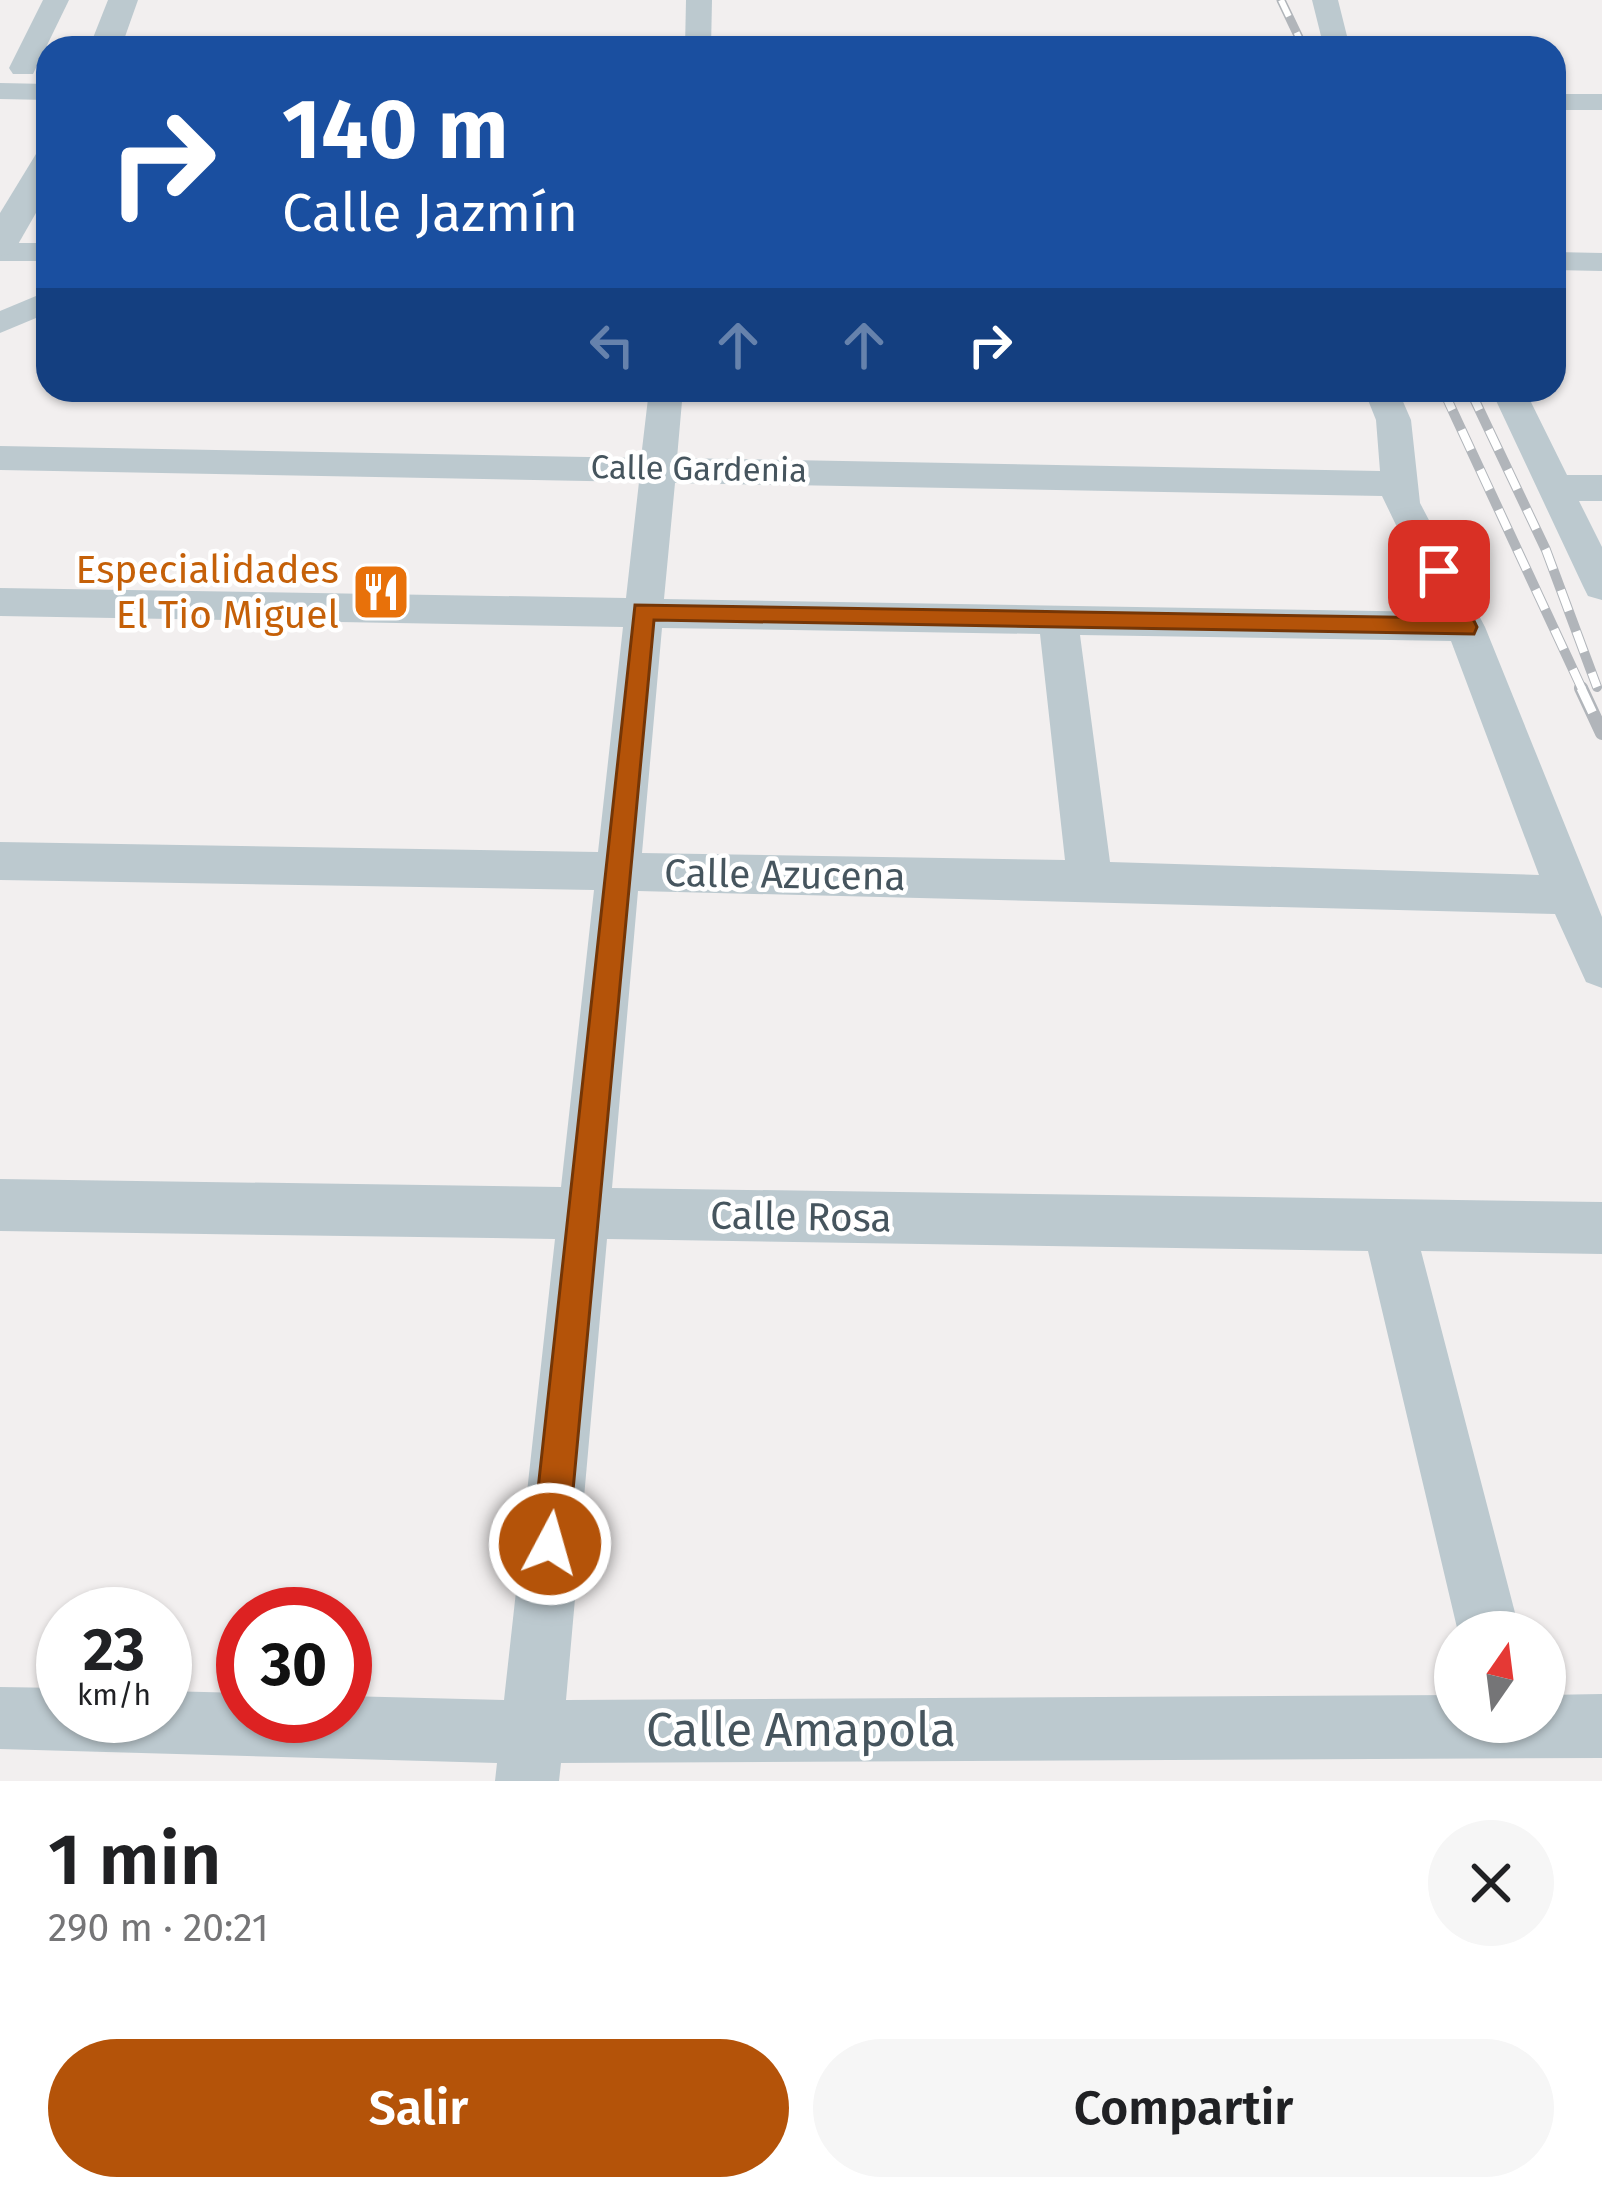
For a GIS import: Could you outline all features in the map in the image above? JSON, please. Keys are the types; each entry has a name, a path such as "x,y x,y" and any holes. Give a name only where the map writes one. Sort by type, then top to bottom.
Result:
{"street":[{"path":"39,36 56,0"},
{"path":"110,36 123,0"},
{"path":"698,36 699,0"},
{"path":"1325,0 1334,36"},
{"path":"23,68 36,41"},
{"path":"0,91 36,92"},
{"path":"1566,102 1602,102"},
{"path":"36,183 0,248 36,251"},
{"path":"1566,261 1602,262"},
{"path":"0,323 36,307"},
{"path":"530,1756 665,402"},
{"path":"1387,402 1398,425 1397,484 1402,503 1465,627 1569,895 1602,967"},
{"path":"1514,402 1602,586"},
{"name":"Calle Gardenia","path":"0,458 1397,484"},
{"path":"1556,488 1602,488"},
{"path":"0,602 1465,627"},
{"path":"1058,619 1090,880"},
{"name":"Calle Azucena","path":"0,861 1090,880 1569,895"},
{"name":"Calle Rosa","path":"0,1205 1602,1228"},
{"path":"1388,1225 1484,1611"},
{"name":"Calle Amapola","path":"0,1718 530,1756 1434,1727"},
{"name":"Calle Amapola","path":"1566,1725 1602,1726"}],"railway":[{"path":"1281,0 1298,36"},
{"path":"1449,402 1583,691"},
{"path":"1476,402 1546,550 1597,687"},
{"path":"1581,688 1602,733"}],"place":[{"name":"Especialidades El Tio Miguel","path":"381,592"}],"route":[{"path":"550,1544 643,611 1465,627 1439,571"}]}
